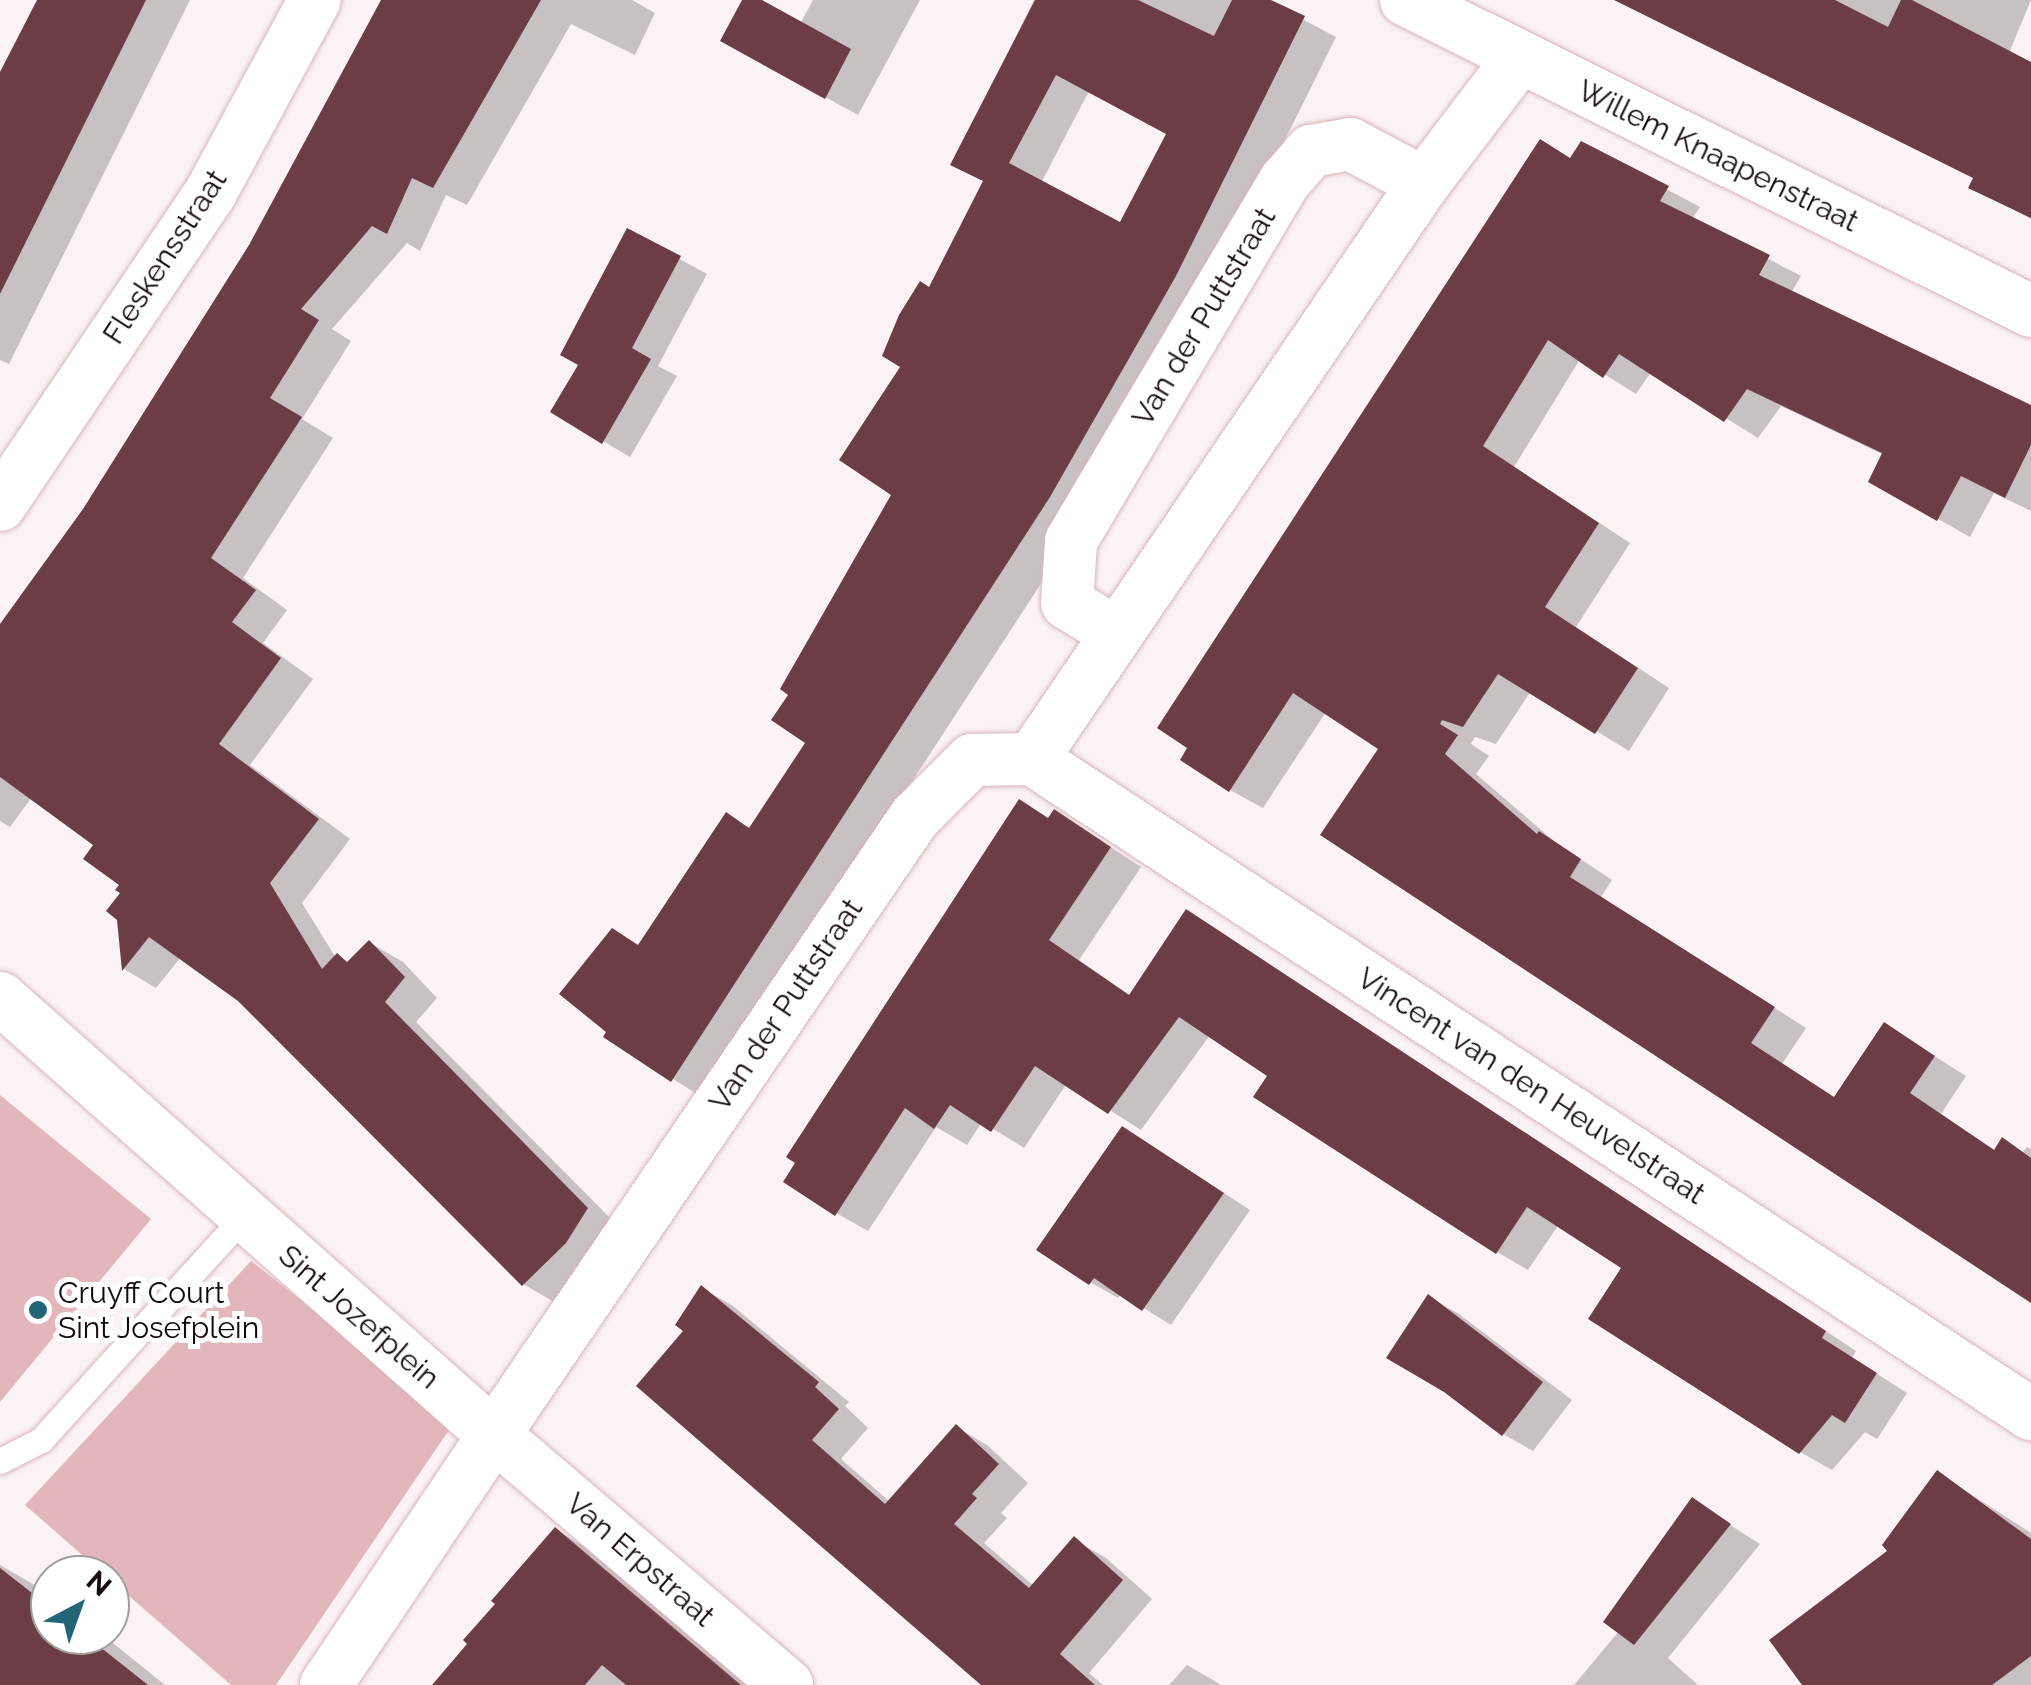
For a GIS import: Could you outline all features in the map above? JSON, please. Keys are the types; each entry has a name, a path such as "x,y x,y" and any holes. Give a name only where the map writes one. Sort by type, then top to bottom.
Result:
{"street":[{"name":"Fleskensstraat","path":"6,482 211,192 315,0"},
{"name":"Willem Knaapenstraat","path":"1406,0 2031,311"},
{"path":"1032,759 1424,183 1520,57"},
{"name":"Van der Puttstraat","path":"1116,633 1067,604 1072,541 1284,181 1311,151 1350,144 1424,183"},
{"name":"Van der Puttstraat","path":"494,1435 915,817 972,760 1032,759"},
{"name":"Vincent van den Heuvelstraat","path":"1032,759 2031,1414"},
{"name":"Sint Jozefplein","path":"0,998 494,1435"},
{"path":"326,1685 494,1435"},
{"name":"Van Erpstraat","path":"494,1435 787,1685"}],"lane":[{"path":"0,1461 41,1440 243,1216"}],"shaded area":[{"name":"Cruyff Court Sint Josefplein","path":"0,1095 151,1219 0,1402"},
{"path":"251,1261 455,1421 276,1685 231,1685 130,1597 130,1555 82,1555 25,1505"}],"building":[{"path":"37,0 146,0 0,294 0,72"},
{"path":"381,0 541,0 433,188 412,178 387,234 372,226 301,309 319,320 270,398 302,417 211,558 256,590 232,622 281,658 219,744 319,819 270,883 322,969 337,953 347,962 369,940 405,977 385,1002 588,1208 566,1243 522,1286 238,1001 149,937 122,971 117,920 106,911 120,893 115,890 119,885 83,859 93,845 0,777 0,624 83,509 249,245"},
{"path":"742,0 762,0 851,49 825,99 720,41"},
{"path":"1035,0 1138,0 1214,36 1232,0 1271,0 1305,16 1176,276 1050,497 671,1082 603,1037 606,1032 559,994 612,928 638,945 726,812 749,828 805,743 771,720 788,695 780,689 891,495 839,460 900,367 882,356 899,315 920,281 929,287 983,181 950,165","holes":["1056,75 1166,134 1120,222 1009,163"]},
{"path":"1614,0 1835,0 1888,27 1901,0 1912,0 2031,62 2031,218 1968,188 1973,178"},
{"path":"1540,139 1570,158 1581,141 1669,186 1660,201 1770,255 1759,275 2031,405 2031,445 2005,498 1961,476 1937,521 1868,482 1882,453 1747,389 1724,422 1619,354 1603,378 1548,340 1483,446 1599,523 1545,607 1638,668 1595,734 1498,674 1463,727 1442,720 1440,724 1458,735 1445,754 1537,834 1539,831 1581,859 1570,877 1775,1007 1751,1043 1834,1097 1884,1022 1935,1056 1910,1093 1994,1150 2002,1137 2031,1158 2031,1303 1320,835 1378,749 1293,693 1229,792 1180,760 1187,748 1157,728"},
{"path":"627,228 681,256 632,348 651,359 602,444 550,412 578,365 560,355"},
{"path":"1019,799 1048,818 1054,809 1111,847 1049,940 1129,995 1186,909 1826,1331 1822,1338 1877,1373 1845,1423 1832,1415 1799,1454 1588,1319 1621,1268 1527,1207 1496,1254 1253,1097 1267,1076 1179,1017 1108,1114 1035,1066 991,1132 950,1105 934,1129 905,1108 835,1216 783,1182 795,1163 786,1157"},
{"path":"1122,1126 1224,1193 1142,1311 1094,1278 1089,1285 1036,1250"},
{"path":"701,1285 819,1382 815,1387 839,1409 812,1440 885,1504 956,1424 999,1464 972,1494 977,1498 954,1524 1029,1588 1074,1536 1123,1580 1060,1654 1095,1685 981,1685 636,1386 683,1331 675,1325"},
{"path":"1428,1294 1543,1382 1502,1436 1444,1392 1386,1358"},
{"path":"1937,1470 2031,1539 2031,1656 1992,1685 1802,1685 1769,1640 1887,1551 1882,1545"},
{"path":"1692,1497 1731,1524 1634,1645 1603,1622"},
{"path":"555,1527 741,1685 626,1685 602,1665 585,1685 432,1685 467,1644 463,1640 495,1604 491,1601"},
{"path":"0,1568 30,1591 30,1655 110,1655 148,1685 0,1685"}],"place":[{"name":"Cruyff Court Sint Josefplein","path":"38,1310"}]}
